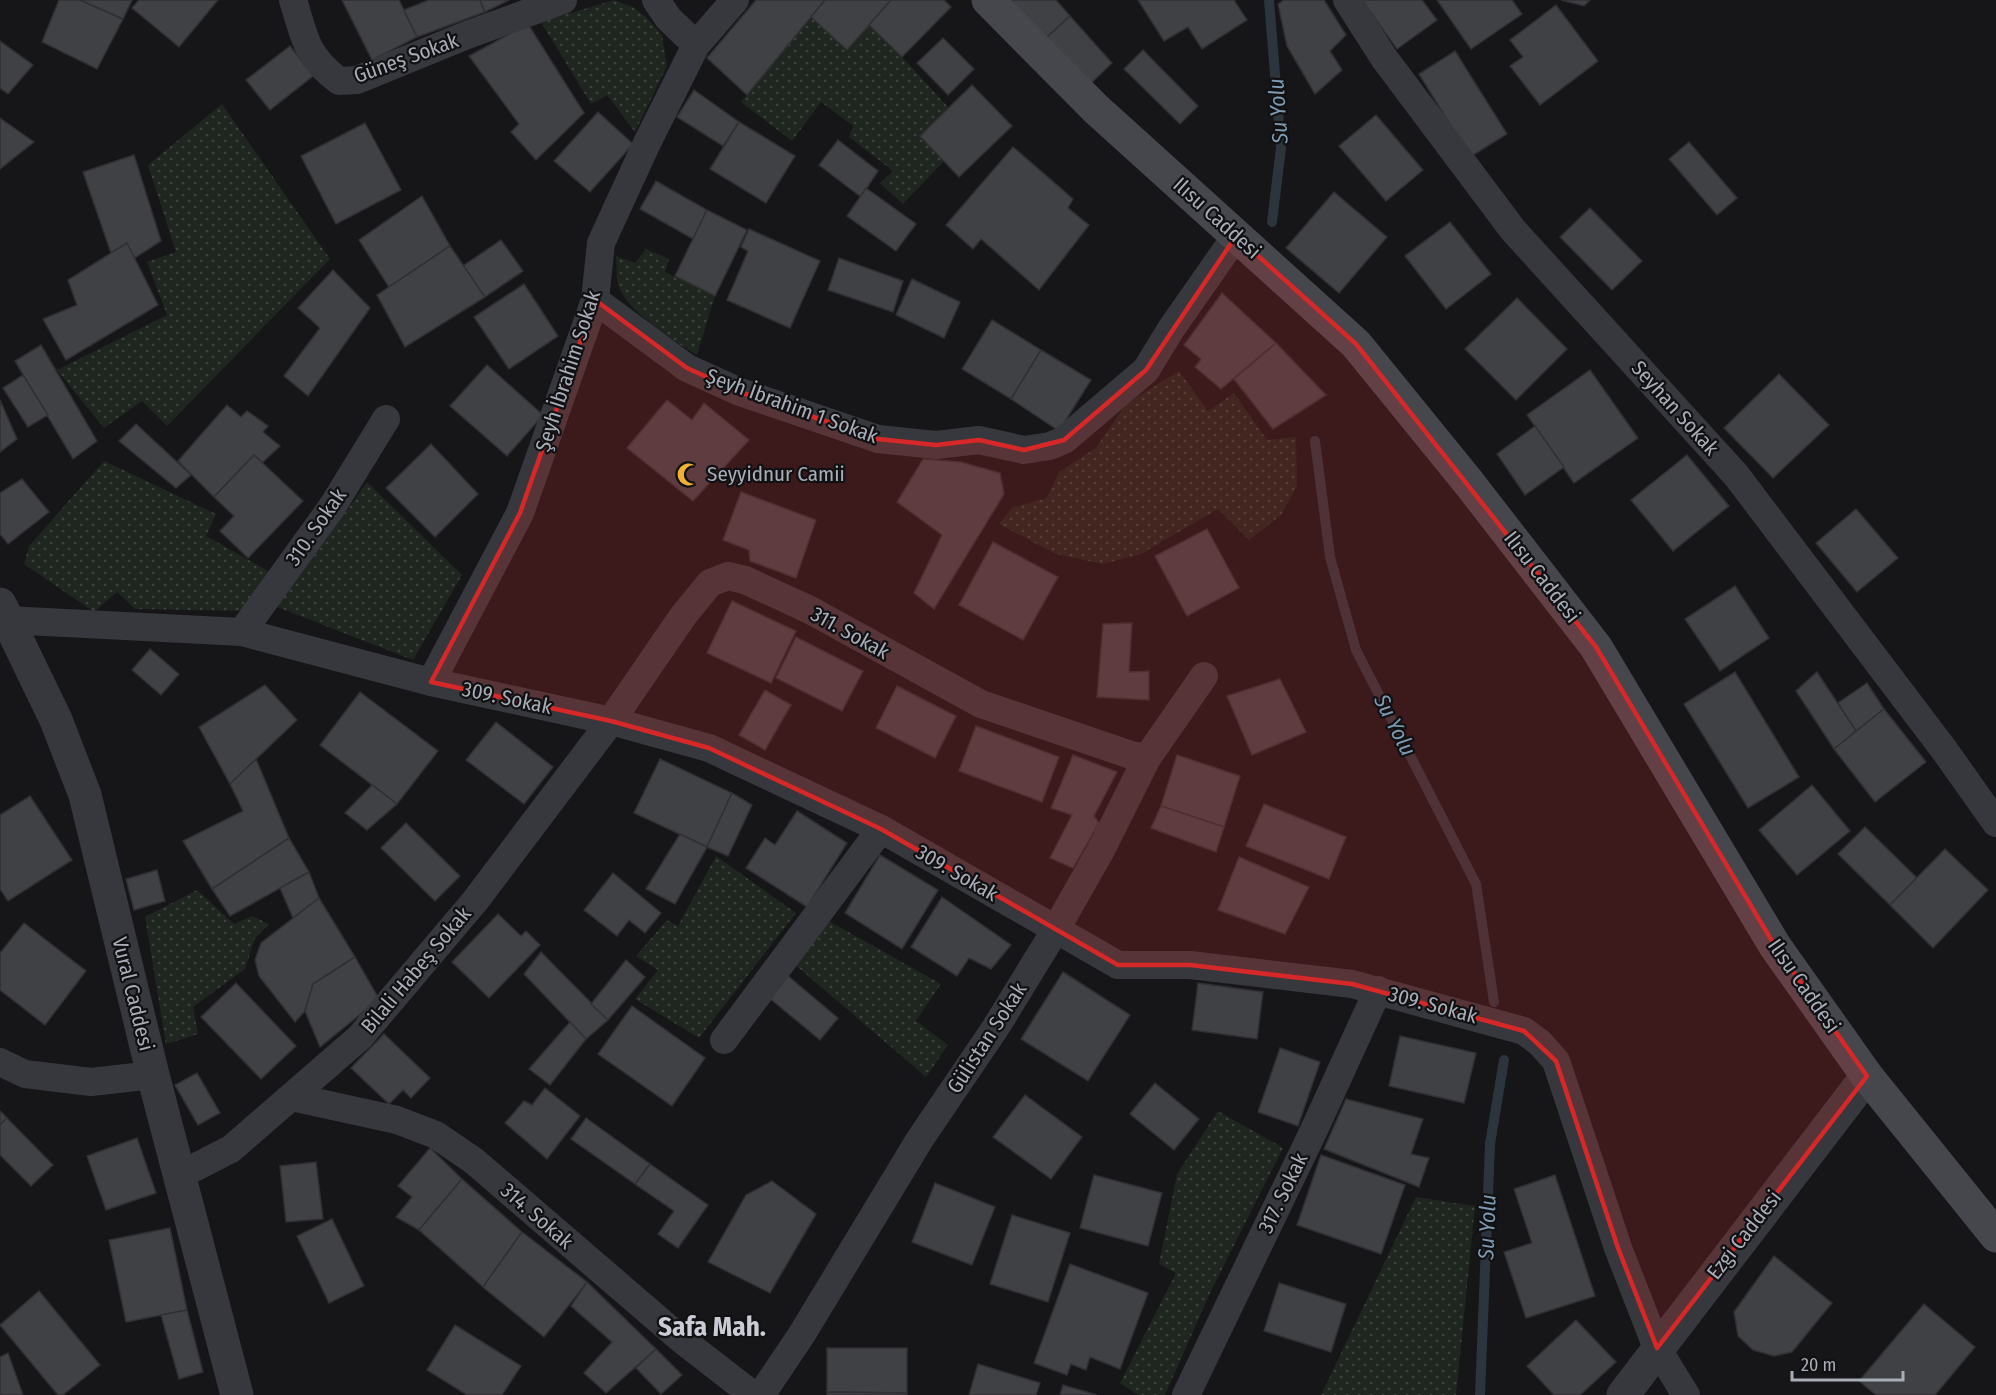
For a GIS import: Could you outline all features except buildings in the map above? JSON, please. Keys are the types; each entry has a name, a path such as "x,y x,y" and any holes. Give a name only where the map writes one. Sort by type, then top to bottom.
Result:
{"main road":[{"name":"Ilısu Caddesi","path":"988,0 1096,110 1356,344 1469,483 1596,647 1775,946 1867,1076 1996,1236"}],"street":[{"name":"Güneş Sokak","path":"293,0 310,52 324,69 339,81 357,80 435,47 563,0"},
{"path":"656,0 668,18 696,45"},
{"name":"Şeyh İbrahim Sokak","path":"431,682 520,513 595,300 601,243 696,45 735,0"},
{"name":"Seyhan Sokak","path":"1347,0 1384,57 1513,230 1736,475 1945,751 1996,823"},
{"name":"Şeyh İbrahim 1 Sokak","path":"595,300 687,368 751,396 878,439 936,445 979,440 1024,450 1050,446 1064,440 1146,370 1171,329 1236,236"},
{"name":"310. Sokak","path":"242,632 332,507 386,419"},
{"name":"311. Sokak","path":"611,721 683,616 710,583 728,576 745,580 810,610 981,704 1147,758"},
{"name":"309. Sokak","path":"2,614 242,632 431,682 611,721 709,748 880,829 1118,964 1190,965 1352,984 1524,1031 1540,1042 1556,1062 1618,1248 1657,1348 1686,1395"},
{"name":"Vural Caddesi","path":"2,614 56,720 85,795 153,1075 237,1395"},
{"name":"Gülistan Sokak","path":"760,1395 802,1334 920,1139 996,1027 1101,850 1147,758 1204,676"},
{"name":"Bilali Habeş Sokak","path":"180,1175 231,1149 360,1036 475,901 611,721"},
{"path":"724,1040 880,829"},
{"name":"317. Sokak","path":"1186,1395 1314,1130 1378,990"},
{"path":"0,1062 25,1074 91,1082 153,1075"},
{"name":"Ezgi Caddesi","path":"1623,1395 1867,1076"},
{"name":"314. Sokak","path":"292,1097 397,1120 436,1135 474,1161 682,1340 753,1395"}],"highlighted area":[{"path":"1236,236 1356,344 1596,647 1775,946 1867,1076 1657,1348 1618,1248 1556,1061 1524,1031 1352,984 1190,965 1118,965 881,829 709,748 611,721 431,682 520,513 595,300 687,368 740,392 878,439 936,445 979,440 1024,450 1064,440 1146,370"}],"shaded area":[{"path":"614,0 633,7 646,17 662,35 667,66 635,132 607,95 591,104 541,22"},
{"path":"811,17 847,49 869,25 949,108 920,136 944,161 903,204 880,183 893,171 849,137 853,126 821,102 792,141 741,102"},
{"path":"222,104 330,259 167,426 142,401 104,428 57,370 167,315 147,262 176,252 148,165"},
{"path":"646,249 669,259 665,272 715,296 697,355 652,324 622,294 617,281 616,256 635,263"},
{"path":"1179,371 1208,411 1234,393 1267,440 1296,437 1297,486 1281,515 1249,540 1218,509 1141,554 1103,564 1056,554 999,524 1013,507 1047,498 1059,472 1096,448 1126,404"},
{"path":"104,461 216,514 206,536 270,572 246,611 135,609 117,592 94,612 24,564 29,546"},
{"path":"367,482 462,575 413,660 277,607"},
{"path":"716,856 796,913 699,1038 635,999 658,970 636,956 667,920 678,926"},
{"path":"197,890 234,924 252,916 269,924 255,938 245,969 193,1007 198,1034 166,1044 145,917"},
{"path":"827,920 941,984 916,1021 948,1045 926,1077 792,962"},
{"path":"1218,1111 1283,1148 1210,1293 1165,1395 1138,1395 1120,1383 1176,1273 1159,1264 1177,1174"},
{"path":"1416,1197 1475,1206 1456,1395 1321,1395"}],"waterway":[{"name":"Su Yolu","path":"1269,0 1281,148 1272,222"},
{"name":"Su Yolu","path":"1315,441 1330,557 1356,650 1476,884 1494,1002"},
{"name":"Su Yolu","path":"1480,1395 1490,1144 1504,1060"}],"place":[{"name":"Seyyidnur Camii","path":"689,474"}],"district":[{"name":"Safa Mah.","path":"712,1327"}]}
